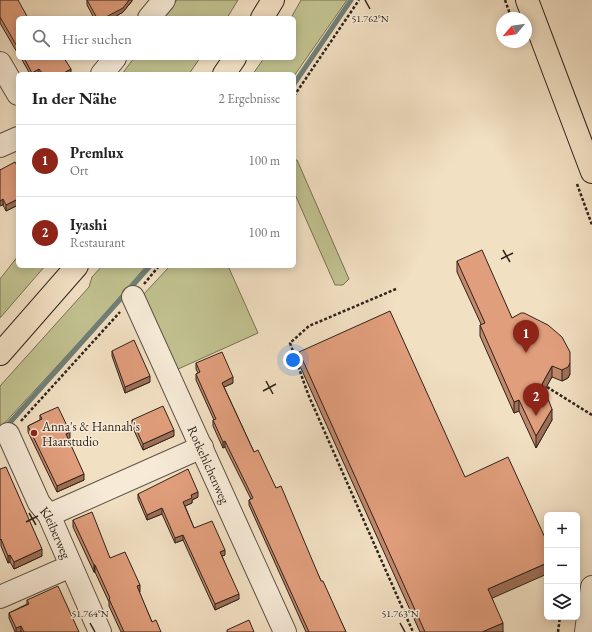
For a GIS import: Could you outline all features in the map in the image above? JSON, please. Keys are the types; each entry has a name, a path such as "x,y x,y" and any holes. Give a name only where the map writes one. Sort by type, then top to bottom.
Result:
{"main road":[{"path":"263,16 273,0"},
{"path":"527,0 592,172"},
{"path":"225,72 234,60"},
{"path":"0,354 75,268"}],"street":[{"path":"151,16 164,0"},
{"path":"104,72 113,60"},
{"path":"0,63 16,91"},
{"path":"0,146 16,139"},
{"name":"Rotkehlchenweg","path":"133,297 285,632"},
{"name":"Kleiberweg","path":"8,434 39,503 49,516 100,632"},
{"path":"49,516 202,448"},
{"path":"0,597 71,566"},
{"path":"586,632 592,587"}],"path":[{"path":"296,93 359,0"},
{"path":"505,0 510,12"},
{"path":"8,434 133,297 157,268"},
{"path":"396,289 309,326 290,343 308,394 413,632"},
{"path":"547,387 592,415"},
{"path":"557,632 559,620"}],"green space":[{"path":"177,0 238,0 228,16 165,16"},
{"path":"301,0 347,0 296,73 254,72 263,60 296,60 296,16 292,16"},
{"path":"132,60 199,60 190,72 124,72"},
{"path":"296,160 349,279 343,285 335,285 296,197"},
{"path":"16,259 16,268 43,268 0,318 0,279"},
{"path":"100,268 144,268 105,314 0,428 0,386 89,287 92,277"},
{"path":"168,268 229,268 258,333 176,370 142,296"}],"building":[{"path":"0,0 18,0 27,16 16,16 16,45 0,17"},
{"path":"87,0 129,0 123,8 108,16 96,16"},
{"path":"25,60 65,60 71,69 66,72 41,72 39,69 31,72"},
{"path":"15,162 16,164 16,200 6,205 3,199 0,201 0,170"},
{"path":"482,250 512,318 524,313 548,325 562,337 570,352 570,363 568,367 562,370 552,366 542,384 552,409 536,436 519,400 514,402 480,325 485,323 457,261"},
{"path":"390,311 465,477 508,457 544,535 544,564 488,589 503,623 482,632 425,632 299,352"},
{"path":"134,340 150,376 125,387 112,351"},
{"path":"222,352 233,377 222,383 254,452 258,450 276,488 281,486 321,581 323,581 346,632 309,632 249,500 253,498 213,420 216,419 196,374 200,372 196,363"},
{"path":"163,406 174,430 143,444 132,420"},
{"path":"58,407 70,432 66,434 84,474 57,486 28,426 42,419 40,415"},
{"path":"6,467 42,549 14,562 10,555 8,556 1,539 0,540 0,469"},
{"path":"188,469 198,492 191,495 192,498 183,502 194,528 212,521 225,550 220,552 239,594 215,604 183,535 175,538 162,508 147,515 138,494"},
{"path":"92,512 110,558 125,552 140,585 137,586 152,622 156,620 161,632 124,632 95,565 73,520"},
{"path":"58,586 79,632 24,632 21,626 16,628 9,613 29,604 27,600"},
{"path":"249,620 254,632 227,632 227,630"}],"waterway":[{"path":"296,81 351,0"},
{"path":"5,428 148,268"}],"place":[{"name":"Premlux","path":"526,353"},
{"name":"Iyashi","path":"536,416"},
{"name":"Anna's & Hannah's Haarstudio","path":"34,433"}]}
